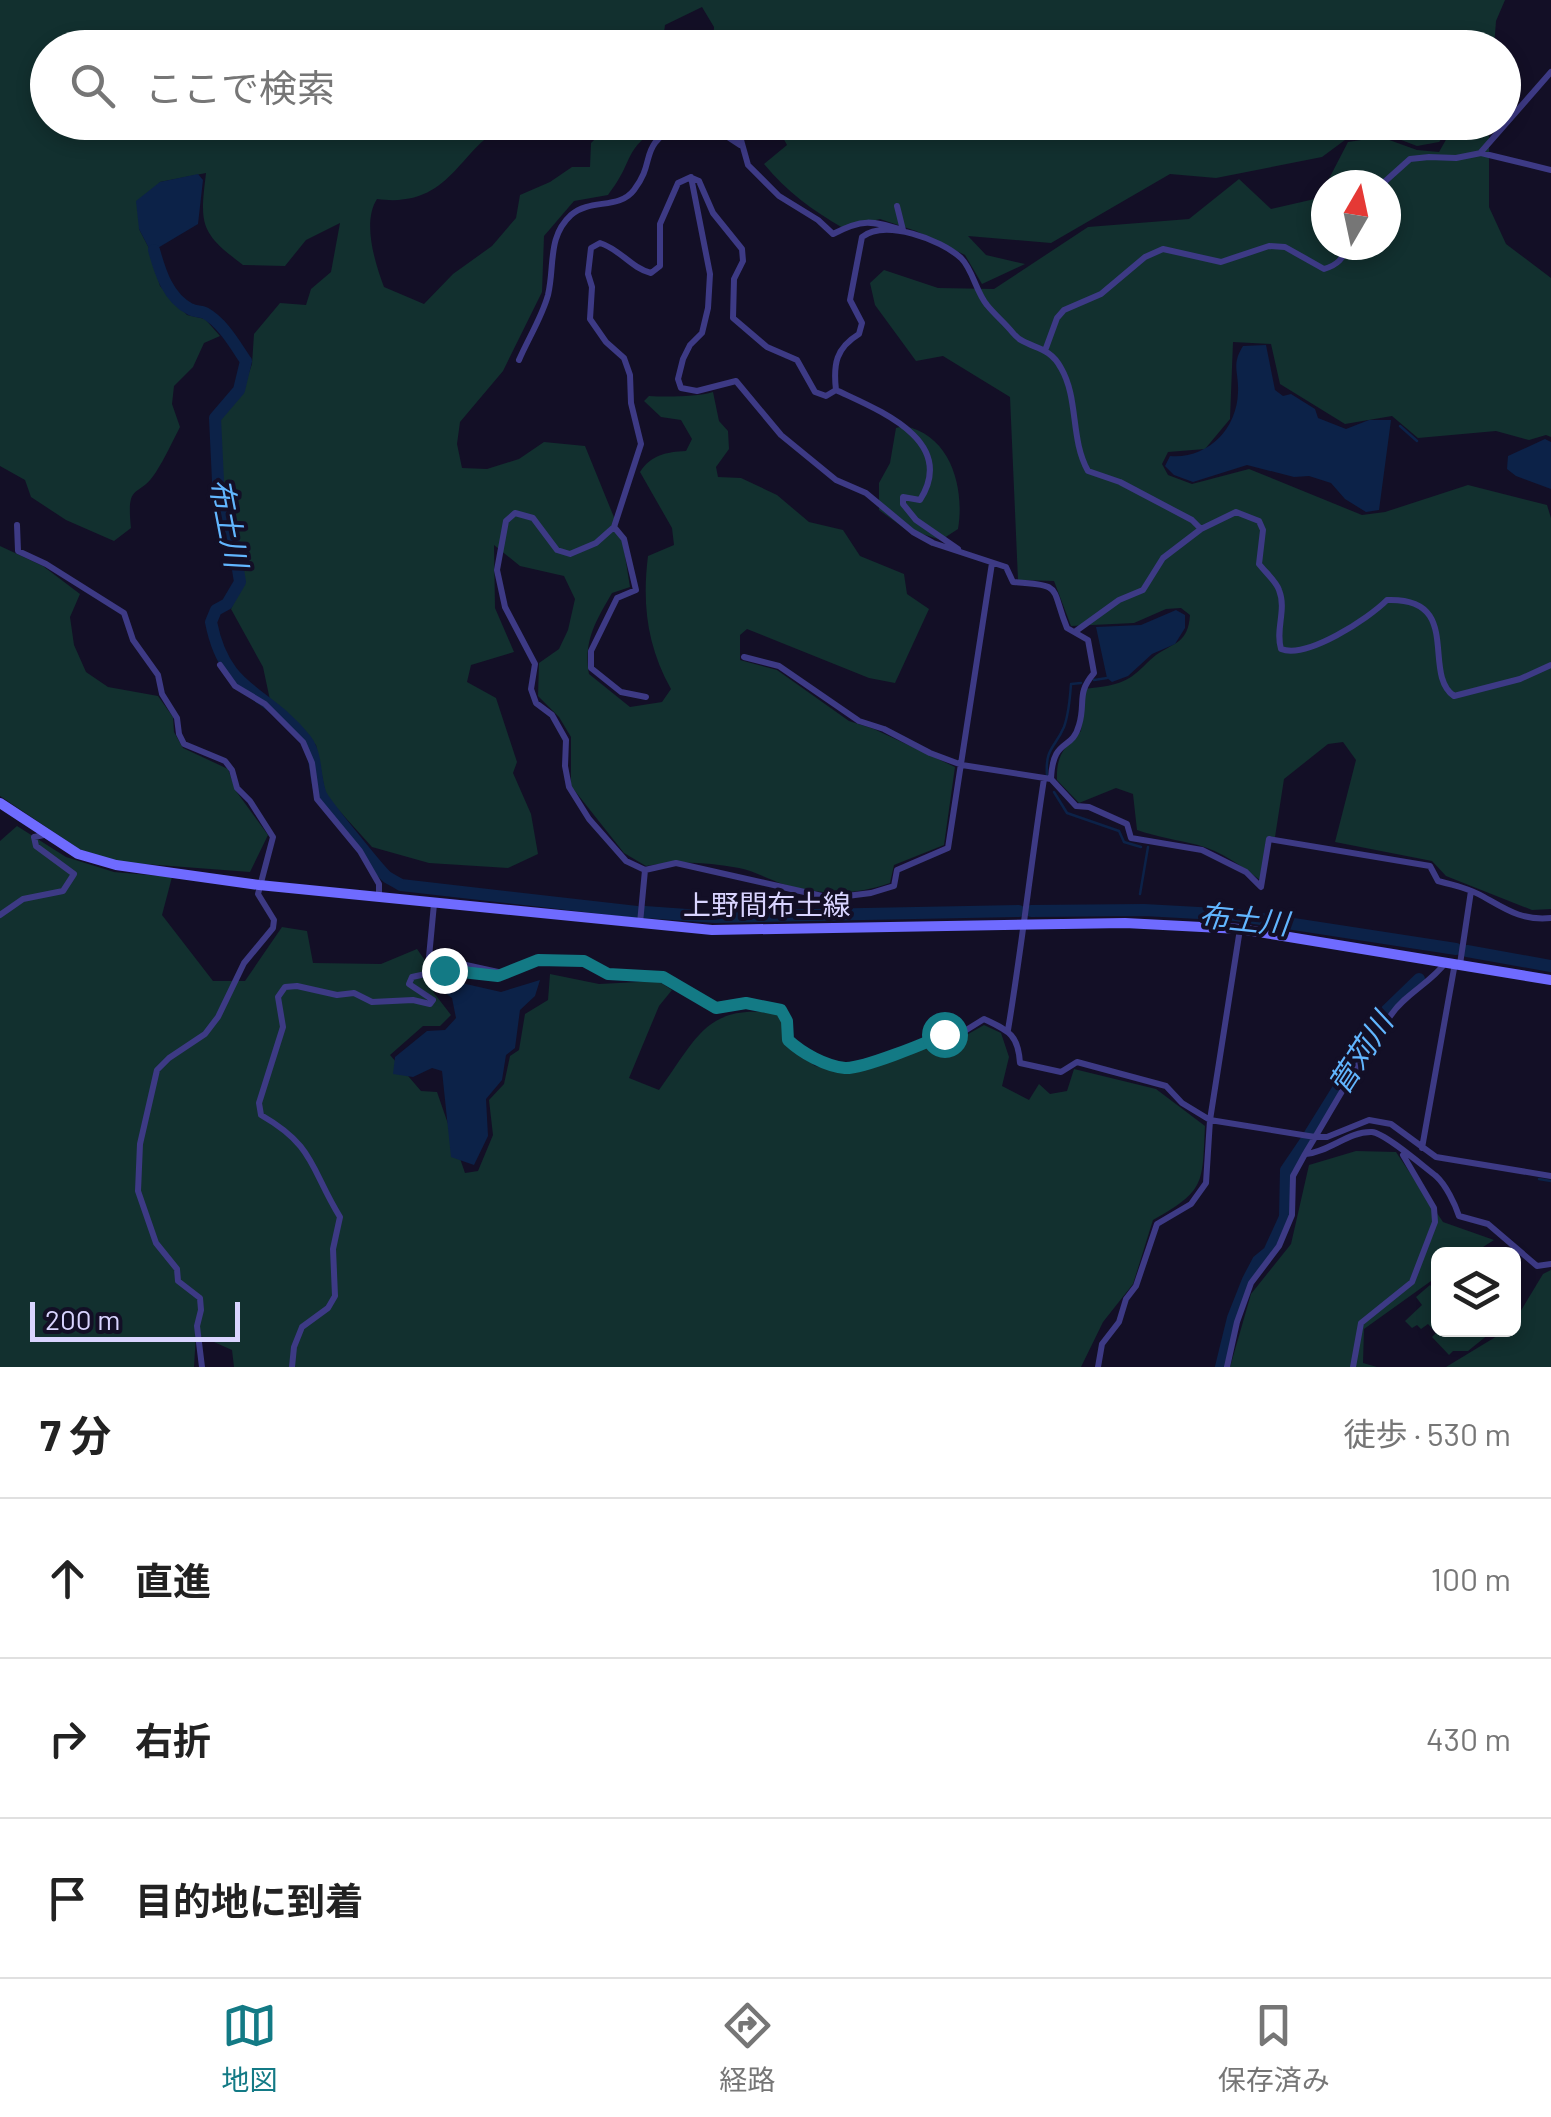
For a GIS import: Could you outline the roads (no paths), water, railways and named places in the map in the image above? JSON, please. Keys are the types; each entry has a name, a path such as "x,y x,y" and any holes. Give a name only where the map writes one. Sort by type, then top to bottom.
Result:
{"main road":[{"name":"上野間布土線","path":"0,803 78,854 116,865 259,885 712,930 1141,924 1240,929 1551,980"}],"street":[{"path":"1521,106 1551,72"},
{"path":"519,360 547,299 556,234 571,215 585,206 624,200 637,187 656,140"},
{"path":"732,140 740,145"},
{"path":"740,140 748,165 780,196 833,234 870,220 903,230 962,259 987,305 1020,339 1046,348 1059,363 1068,382 1076,438 1088,471 1120,482 1192,520 1201,529"},
{"path":"1480,153 1491,140"},
{"path":"1398,170 1410,159 1480,153 1551,170"},
{"path":"836,390 826,396 815,392 797,360 767,347 733,318 734,279 742,261 742,249 713,214 699,180 691,177 678,182 660,224 660,266 650,273 609,246 600,243 591,248 590,318 606,342 624,358 641,444 614,527 596,543 570,554 556,550 533,518 515,513 506,521 497,570 505,608 535,664 531,689 536,703 552,715 566,740 569,787 615,849 645,870 676,863 832,898 871,894 894,886 897,870 948,848 992,563"},
{"path":"691,177 710,274 702,333 682,359 680,388 697,391 736,381 781,435 836,480 866,494 913,532 1006,567 1013,582 1045,584 1058,593 1066,628 1088,640 1094,673 1082,687 1079,726 1072,738 1058,748 1047,779 1024,902 1026,925 1008,1030"},
{"path":"897,206 903,230"},
{"path":"836,390 838,354 845,343 859,334 862,323 850,300 862,237 871,230 903,230"},
{"path":"1046,348 1064,310 1100,294 1146,257 1164,248 1221,262 1270,246 1285,248 1324,268 1340,260"},
{"path":"836,390 906,426 920,444 930,460 930,484 920,500 904,497 903,504 916,520 962,553"},
{"path":"1076,631 1120,600 1143,590 1163,558 1201,529 1236,512 1259,521 1263,530 1258,564 1279,588 1282,608 1277,637 1281,649 1290,652 1321,644 1387,600 1404,599 1420,608 1437,627 1440,678 1445,690 1454,696 1520,679 1551,665"},
{"path":"17,524 18,551 124,613 134,640 158,675 184,744 225,761 238,788 250,800 272,837 258,894 274,920 272,928 244,962 205,1034 157,1070 140,1144 138,1191 156,1243 177,1268 178,1281 200,1298 197,1326 202,1367"},
{"path":"614,527 624,539 636,590 617,598 591,651 590,668 621,692 646,697"},
{"path":"744,658 779,666 858,722 884,729 962,765 1047,779 1076,806 1088,807 1127,824 1130,838 1202,850 1246,872 1261,887 1269,839 1430,866 1438,881 1471,891 1503,910 1528,918 1551,918"},
{"path":"220,665 235,686 265,704 303,742 312,764 318,799 360,851 380,884 379,898"},
{"path":"0,915 23,898 63,891 74,874 36,846 34,837 44,835"},
{"path":"640,924 645,870"},
{"path":"1422,1148 1454,963 1471,891"},
{"path":"434,904 430,957 496,972 509,971"},
{"path":"1098,1367 1102,1344 1136,1286 1157,1224 1191,1204 1206,1183 1210,1120 1240,929"},
{"path":"292,1367 302,1327 328,1308 336,1296 333,1249 340,1217 319,1183 316,1165 303,1147 287,1130 262,1115 258,1104 283,1027 278,997 285,987 337,995 354,993 372,1002 413,1000 430,1004 433,1000 428,994 409,984 412,977 444,970 498,976 538,960 584,961 608,974 663,977 716,1008 746,1003 781,1010 787,1021 788,1040 798,1050 848,1068 922,1045 944,1034 963,1032 984,1019 1008,1030 1019,1046 1020,1064 1062,1072 1076,1062 1166,1086 1182,1103 1210,1120 1315,1137 1327,1137 1369,1120 1391,1124 1436,1156 1551,1176"},
{"path":"1227,1367 1251,1283 1279,1246 1292,1216 1293,1176 1305,1154 1392,1013 1413,990 1454,963"},
{"path":"1305,1154 1360,1134 1374,1132 1388,1138 1437,1177 1459,1216 1488,1224 1537,1266 1551,1264"},
{"path":"1353,1367 1361,1324 1412,1282 1435,1222 1434,1208 1401,1150"}],"water":[{"path":"198,174 203,180 198,224 151,252 139,229 136,201 160,182"},
{"path":"1266,345 1275,390 1283,396 1291,394 1315,409 1318,418 1346,429 1369,420 1391,420 1379,510 1366,512 1345,499 1331,483 1309,476 1294,477 1247,465 1193,482 1174,475 1165,466 1170,456 1196,453 1226,430 1236,406 1239,353 1243,346"},
{"path":"1545,439 1551,442 1551,489 1507,469 1508,456"},
{"path":"1176,610 1185,615 1185,628 1175,644 1152,654 1128,676 1112,682 1107,678 1096,627 1141,625"},
{"path":"444,979 501,992 540,980 535,996 520,1010 515,1048 506,1055 502,1080 486,1099 488,1136 474,1165 451,1157 442,1071 432,1068 413,1077 393,1074 395,1057 427,1031 445,1030 456,1018 452,998 434,981"}],"waterway":[{"name":"布土川","path":"154,250 162,275 176,298 217,322 246,361 239,390 215,418 219,502 232,532 240,582 211,622 217,646 237,678 306,740 320,792 330,807 382,872 401,885 637,912"},
{"path":"1400,426 1417,441"},
{"path":"1094,680 1107,678"},
{"path":"1047,775 1049,753 1066,722 1071,684 1081,683"},
{"path":"1054,792 1067,813 1119,831 1124,842 1141,847"},
{"path":"1140,894 1148,847"},
{"name":"布土川","path":"1031,911 1144,910 1235,915 1456,949"},
{"name":"布土川","path":"645,912 715,917 1019,911"},
{"name":"布土川","path":"1467,951 1551,966"},
{"name":"菅苅川","path":"1310,1134 1387,1010 1419,979"},
{"name":"菅苅川","path":"1221,1367 1233,1318 1248,1280 1258,1261 1269,1252 1285,1217 1286,1170 1305,1142"},
{"path":"1539,1179 1551,1181"}]}
